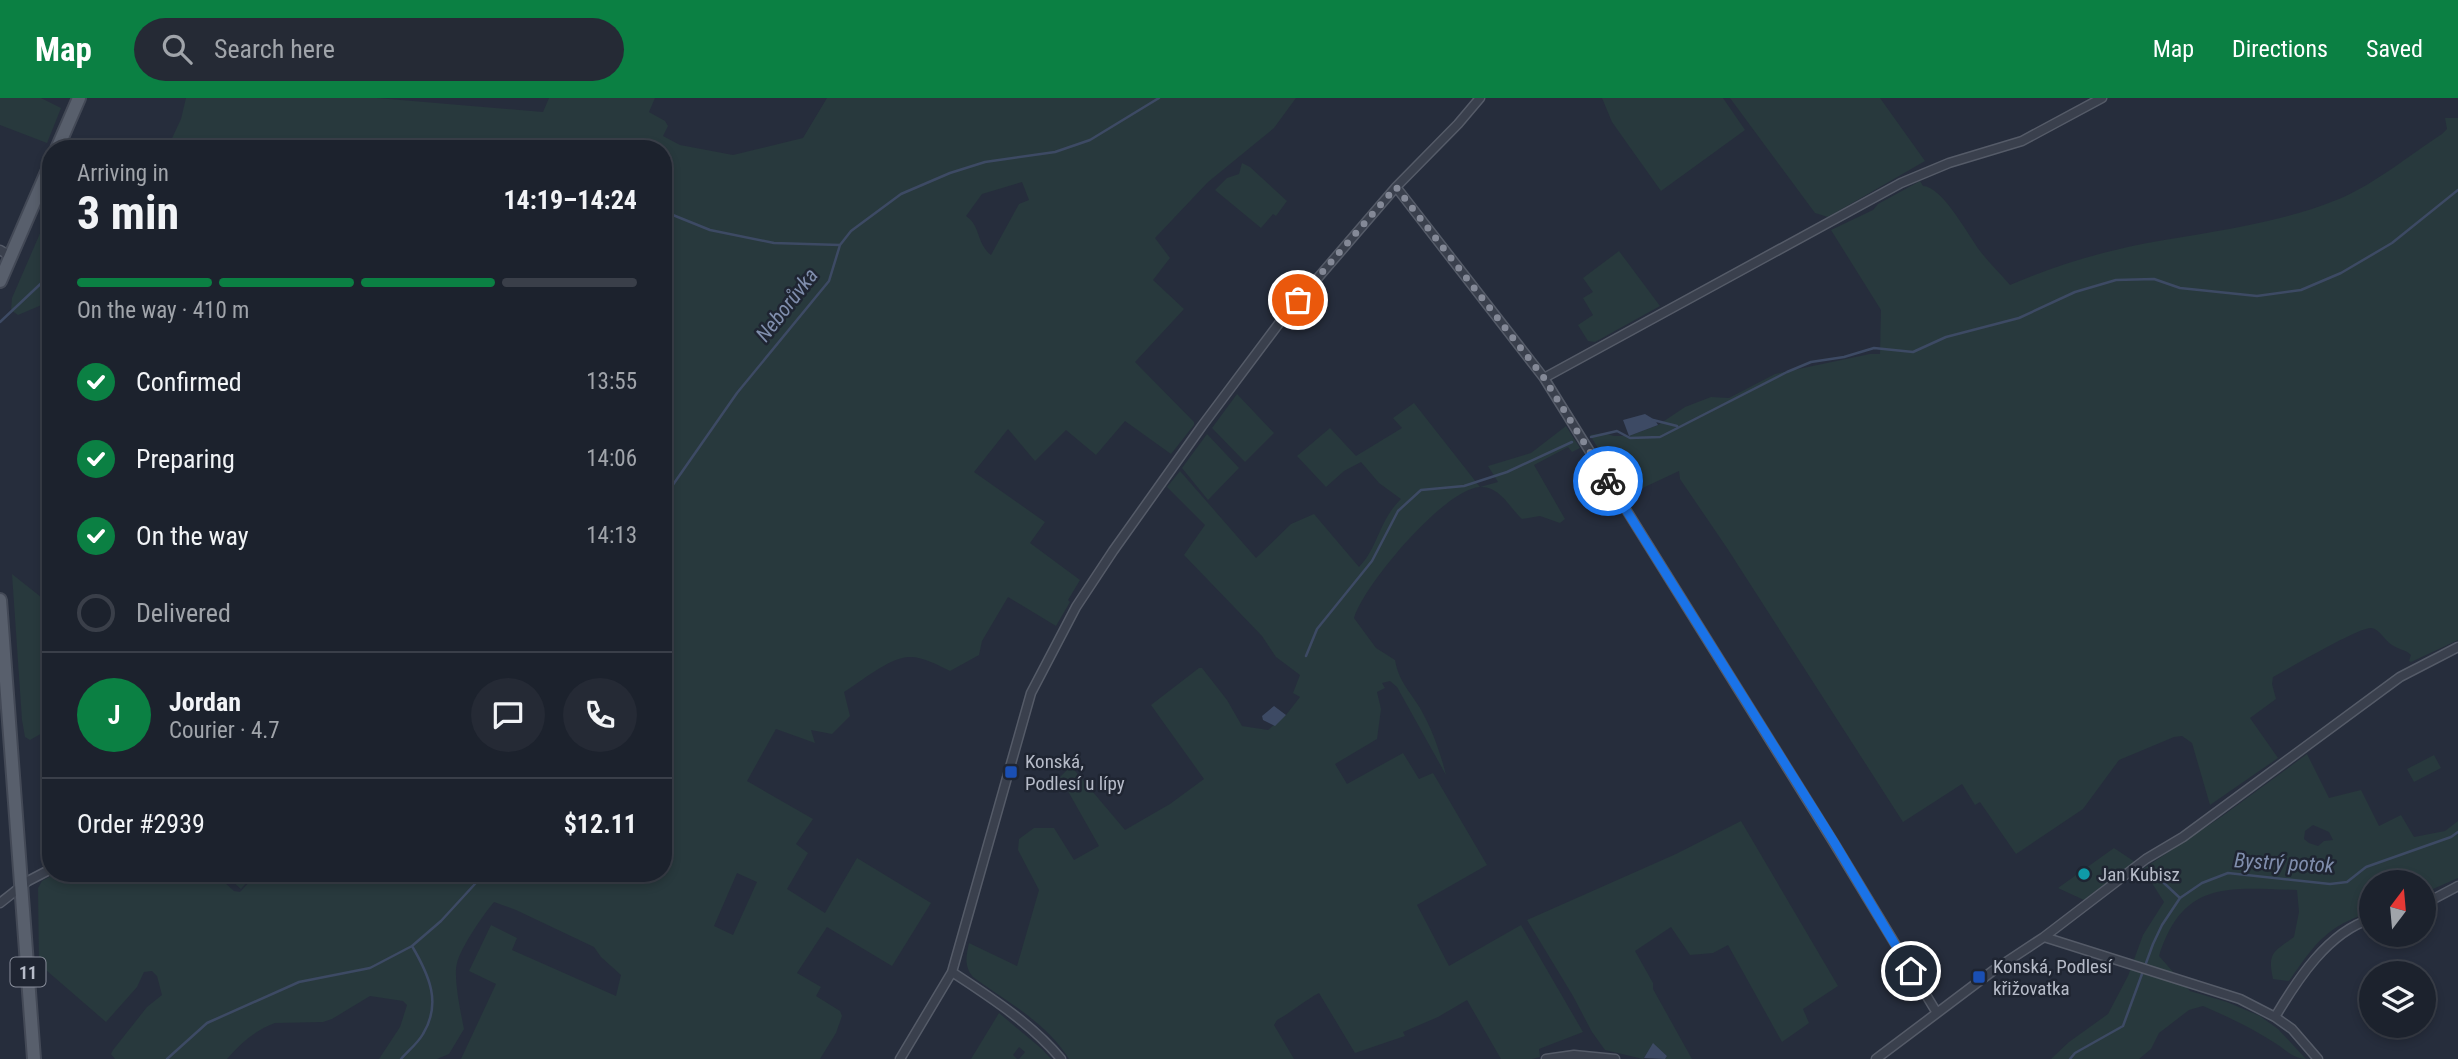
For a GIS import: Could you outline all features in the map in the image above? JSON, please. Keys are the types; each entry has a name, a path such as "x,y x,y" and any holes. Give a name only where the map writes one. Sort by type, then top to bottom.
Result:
{"main road":[{"path":"61,140 79,98"},
{"path":"0,281 5,253 42,181"},
{"name":"11","path":"0,600 34,1059"}],"street":[{"path":"900,1059 952,972 1031,693 1076,607 1202,426 1280,322 1396,187 1480,98"},
{"path":"1544,378 1901,183 1949,163 2022,141 2102,98"},
{"path":"1396,187 1544,378 1834,842 1937,1013"},
{"path":"1877,1059 1994,970 2044,937 2146,859 2183,837 2400,677 2458,648"},
{"path":"0,903 21,886 42,874"},
{"path":"2436,898 2458,886"},
{"path":"2275,1017 2327,947 2344,932 2359,925"},
{"path":"2044,937 2240,999 2292,1029 2318,1059"},
{"path":"952,972 1020,1020 1044,1040 1060,1059"},
{"path":"1546,1059 1574,1055 1615,1059"}],"shaded area":[{"path":"0,98 41,98 61,108 48,140 42,141 0,125"},
{"path":"186,98 377,98 543,112 549,98 655,98 649,112 665,121 668,126 663,136 671,140 171,140 181,119"},
{"path":"827,98 1296,98 1274,128 1208,182 1155,238 1170,258 1153,280 1184,309 1135,362 1194,422 1171,454 1125,421 1096,455 1066,430 1035,461 1008,429 974,472 1045,522 1030,543 1080,580 1056,626 1008,597 982,641 979,655 950,671 930,661 913,657 900,658 884,666 844,692 850,716 832,734 811,730 815,743 776,729 747,781 813,819 796,844 808,853 787,889 825,913 857,858 931,903 892,966 827,927 797,973 821,987 816,996 840,1011 842,1016 836,1033 820,1059 461,1059 496,984 469,971 491,925 517,938 512,950 616,996 621,975 594,947 494,902 468,940 457,963 457,986 464,1029 449,1054 437,1059 379,1059 400,1027 407,1005 403,1001 370,996 323,1022 275,1023 261,1029 227,1059 115,1059 111,1054 113,1050 147,1007 162,995 157,976 152,971 144,972 137,987 106,1022 39,964 38,888 42,881 224,882 234,891 240,892 249,882 672,882 672,141 680,145 733,155 803,138","holes":["1022,182 1029,200 1019,204 991,255 966,216 982,194","737,873 757,882 733,935 714,926"]},
{"path":"1602,98 1723,98 1745,130 1661,191 1612,122"},
{"path":"1730,98 1880,98 1925,161 1828,217 1815,213"},
{"path":"2445,118 2458,118 2458,640 2411,662 2409,653 2392,645 2371,628 2338,641 2273,677 2276,699 2250,718 2278,758 2210,805 2192,743 2182,736 2119,760 2083,809 2016,854 1980,802 1975,805 1962,784 1903,822 1680,479 1679,471 1632,493 1609,450 1599,450 1590,435 1604,433 1629,436 1658,425 1685,407 1711,397 1729,398 1775,374 1880,354 1881,310 1831,230 1873,210 1878,204 1920,181 1946,202 1980,251 2010,285 2058,266 2107,252 2266,222 2339,199 2378,178 2442,134 2447,129"},
{"path":"1242,163 1250,167 1287,201 1276,216 1273,214 1261,228 1215,190 1227,178 1239,174"},
{"path":"42,229 42,305 18,315 11,310 12,298"},
{"path":"1619,251 1660,306 1595,342 1588,341 1578,325 1593,315 1583,298 1593,292 1583,278"},
{"path":"1237,394 1274,433 1245,462 1212,428"},
{"path":"1414,403 1480,487 1465,492 1446,504 1407,541 1372,584 1354,618 1376,648 1395,660 1402,680 1432,732 1446,775 1397,687 1390,681 1382,683 1385,688 1377,692 1381,709 1377,739 1335,764 1347,784 1403,753 1419,779 1433,773 1487,865 1417,905 1449,966 1521,925 1583,1032 1539,1049 1540,1057 1501,1059 1467,1000 1438,1017 1403,1032 1405,1036 1355,1053 1319,993 1277,1020 1274,1025 1294,1059 1069,1059 1049,1034 973,977 967,965 969,943 1017,966 1039,890 1018,850 1019,839 1034,828 1054,828 1074,860 1099,846 1060,777 1071,766 1125,830 1170,804 1204,779 1151,705 1199,668 1202,668 1227,700 1242,726 1268,730 1286,715 1300,697 1293,693 1300,675 1276,657 1262,636 1184,555 1205,525 1167,487 1180,471 1256,558 1291,524 1314,514 1359,567 1388,516 1401,499 1379,483 1361,462 1344,471 1326,487 1297,456 1330,428 1356,456 1402,428 1393,418"},
{"path":"1566,426 1580,448 1572,452 1568,447 1534,465 1565,519 1560,523 1540,516 1522,519 1499,494 1480,487 1498,482 1488,466 1531,453"},
{"path":"1207,434 1239,468 1208,500 1182,468"},
{"path":"12,574 42,598 42,733 30,740 25,737"},
{"path":"2307,754 2329,798 2361,790 2379,826 2401,815 2414,837 2445,831 2458,821 2458,878 2436,888 2436,870 2359,870 2359,916 2343,923 2323,938 2289,981 2273,979 2271,963 2277,950 2294,937 2299,912 2297,890 2251,889 2212,893 2181,913 2169,931 2159,956 2190,991 2260,1016 2278,1029 2306,1059 2293,1055 2253,1030 2203,1006 2189,1010 2159,1033 2151,1049 2139,1059 2051,1059 2069,1042 2108,1014 2128,976 2143,935 2164,902 2143,869 2221,817","holes":["2313,825 2329,832 2333,840 2324,841 2318,846 2304,839 2305,831"]},
{"path":"2434,755 2441,768 2414,782 2407,769"},
{"path":"1741,821 1838,986 1803,1009 1809,1023 1782,1042 1728,945 1713,953 1690,955 1671,927 1635,951 1692,1059 1665,1059 1667,1056 1653,1044 1643,1059 1605,1050 1527,920 1676,854"},
{"path":"2114,848 2135,862 2084,900 2058,888"},
{"path":"233,882 247,882 241,889"},
{"path":"999,1013 1051,1059 1019,1059 1025,1052 1019,1047 1013,1055 1017,1059 971,1059"}],"water":[{"path":"1645,414 1658,425 1629,436 1623,420"},
{"path":"1274,706 1286,715 1275,726 1263,720 1262,716"},
{"path":"1653,1043 1667,1056 1665,1059 1644,1058"}],"waterway":[{"name":"Neborůvka","path":"672,486 737,393 829,281 840,245 851,231 901,194 950,173 985,162 1055,152 1090,140 1159,98"},
{"path":"1591,437 1617,431 1630,438 1660,437 1811,362 1844,357 1874,348 1913,352 1946,337 2019,318 2075,292 2116,280 2154,279 2180,288 2257,296 2301,290 2341,273 2392,243 2458,190"},
{"path":"672,215 710,230 774,243 840,245"},
{"path":"0,322 42,282"},
{"path":"1653,420 1677,426"},
{"path":"1306,656 1317,629 1372,561 1398,511 1421,490 1464,486 1507,472 1572,442"},
{"name":"Bystrý potok","path":"2070,1059 2075,1053 2123,1026 2162,925 2180,898 2202,883 2228,873 2330,884 2347,882 2366,867 2451,837 2458,832"},
{"path":"2150,870 2180,898"},
{"name":"Neborůvka","path":"401,1059 421,1037 432,1011 428,978 412,946 441,921 477,882"},
{"path":"167,1059 207,1023 299,982 370,968 412,946"}],"way so far":[{"path":"1298,300 1396,187 1544,378 1608,481"}],"place":[{"name":"Konská, Podlesí u lípy","path":"1011,772"},
{"name":"Jan Kubisz","path":"2084,874"},
{"name":"Konská, Podlesí křižovatka","path":"1979,977"}],"route":[{"path":"1608,481 1834,842 1911,971"}]}
